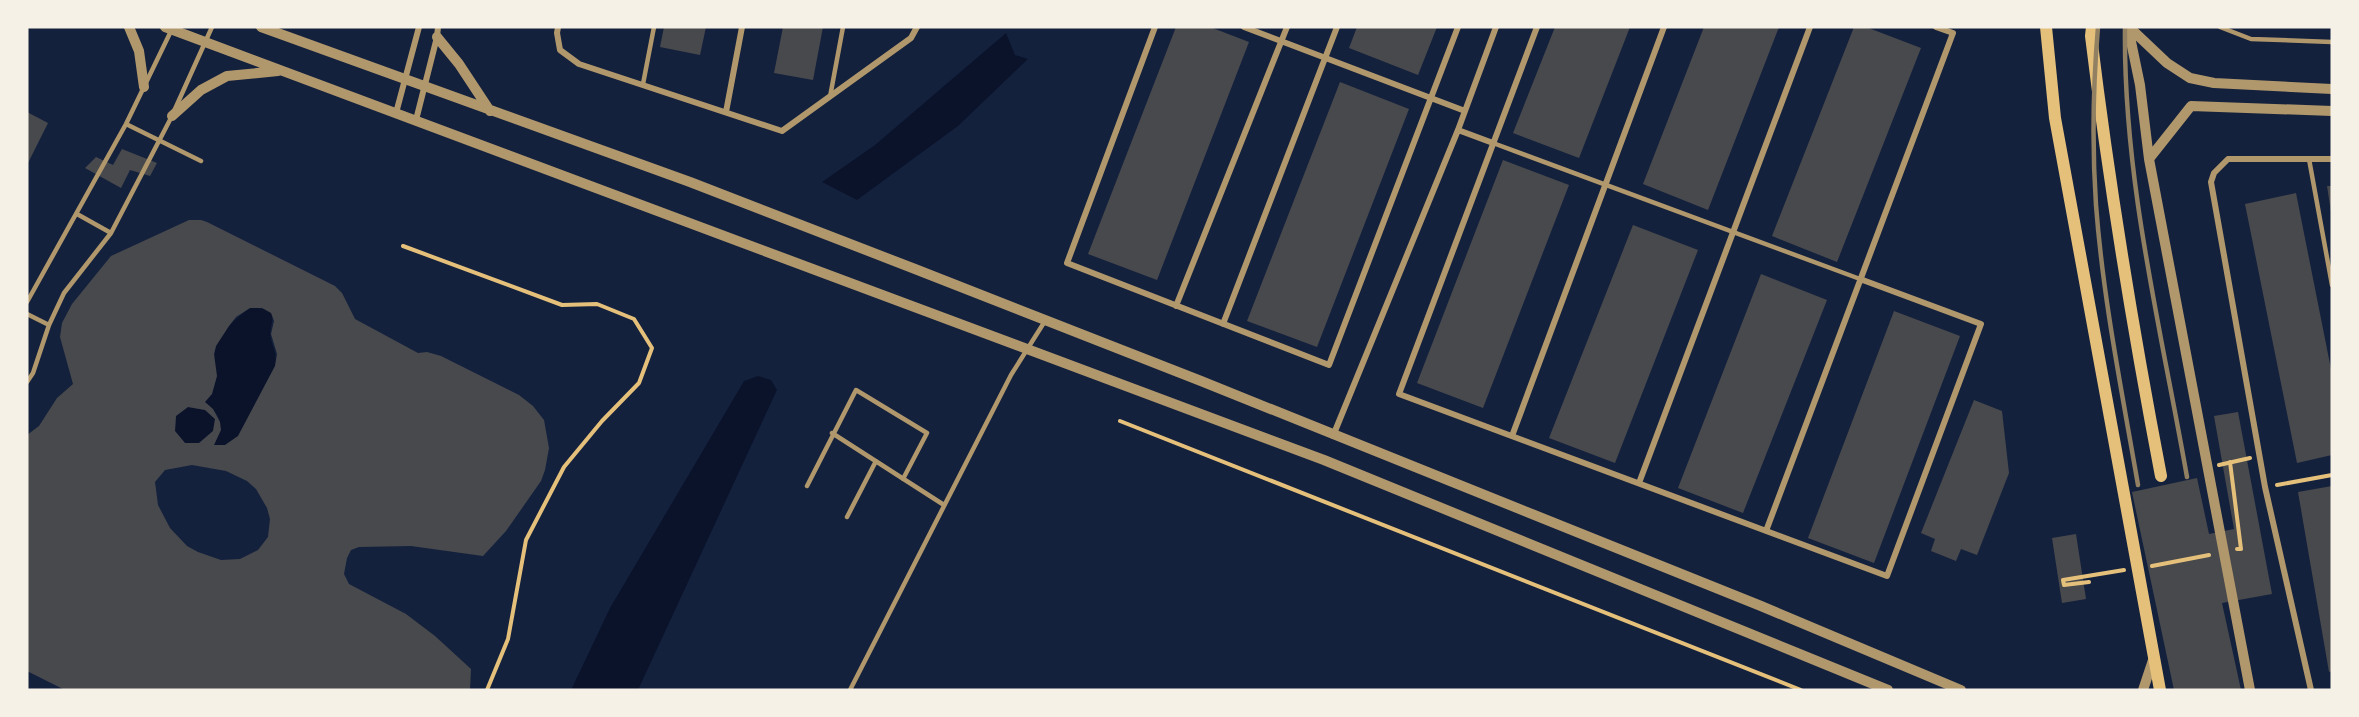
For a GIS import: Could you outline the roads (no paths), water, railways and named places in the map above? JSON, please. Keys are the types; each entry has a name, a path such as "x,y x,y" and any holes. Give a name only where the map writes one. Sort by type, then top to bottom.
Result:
{"main road":[{"path":"2046,27 2055,118 2160,690"},
{"path":"2092,27 2091,36 2105,148 2141,370 2161,476"}],"street":[{"path":"129,27 139,51 144,87"},
{"path":"261,27 690,182 1201,381 1333,436 1761,606 1962,690"},
{"path":"396,113 419,27"},
{"path":"726,112 742,27"},
{"path":"557,30 560,50 579,64 782,131 911,38 917,27"},
{"path":"1155,27 1067,263 1329,365 1458,27"},
{"path":"1244,27 1465,111"},
{"path":"1176,306 1287,27"},
{"path":"1223,324 1337,27"},
{"path":"1333,436 1458,130 1496,27"},
{"path":"1537,27 1399,394 1887,576 1981,324 1860,279"},
{"path":"1512,436 1664,27"},
{"path":"1639,483 1810,27"},
{"path":"1766,531 1953,33 1936,27"},
{"path":"2129,27 2167,63 2190,78 2214,83 2332,89"},
{"path":"2129,27 2140,85 2149,159 2250,690"},
{"path":"170,28 1324,460 1888,690"},
{"path":"416,120 438,32"},
{"path":"438,32 490,111"},
{"path":"172,116 201,90 227,76 282,71"},
{"path":"2149,159 2192,106 2332,111"},
{"path":"1458,130 1493,143"},
{"path":"2311,690 2259,457 2211,182 2214,173 2228,159 2332,159"},
{"path":"2143,690 2154,657"}],"lane":[{"path":"27,382 33,373 49,325 64,293 111,233 172,116 212,27"},
{"path":"643,84 654,27"},
{"path":"830,97 843,27"},
{"path":"2220,27 2251,39 2332,42"},
{"path":"27,302 126,124 170,28"},
{"path":"126,124 201,161"},
{"path":"1493,143 1860,279"},
{"path":"2309,159 2330,260 2332,285"},
{"path":"77,214 111,233"},
{"path":"27,314 49,325"},
{"path":"850,690 1011,375 1045,321"},
{"path":"807,486 832,433 856,390 927,433 903,478"},
{"path":"832,433 944,505"},
{"path":"847,517 876,461"}],"water":[{"path":"1006,33 1015,55 1028,59 958,126 857,200 822,182 875,145"},
{"path":"250,308 261,308 271,313 270,333 275,366 238,436 225,445 214,445 220,422 215,412 205,402 214,387 215,352 219,339 228,327"},
{"path":"758,376 771,380 777,390 638,690 571,690 610,608 744,381"},
{"path":"188,407 205,410 215,419 213,431 199,443 185,443 175,431 176,416"}],"railway":[{"path":"2098,27 2094,161 2099,240 2108,310 2138,485"},
{"path":"2125,27 2130,141 2137,197 2155,310 2187,477"}]}
